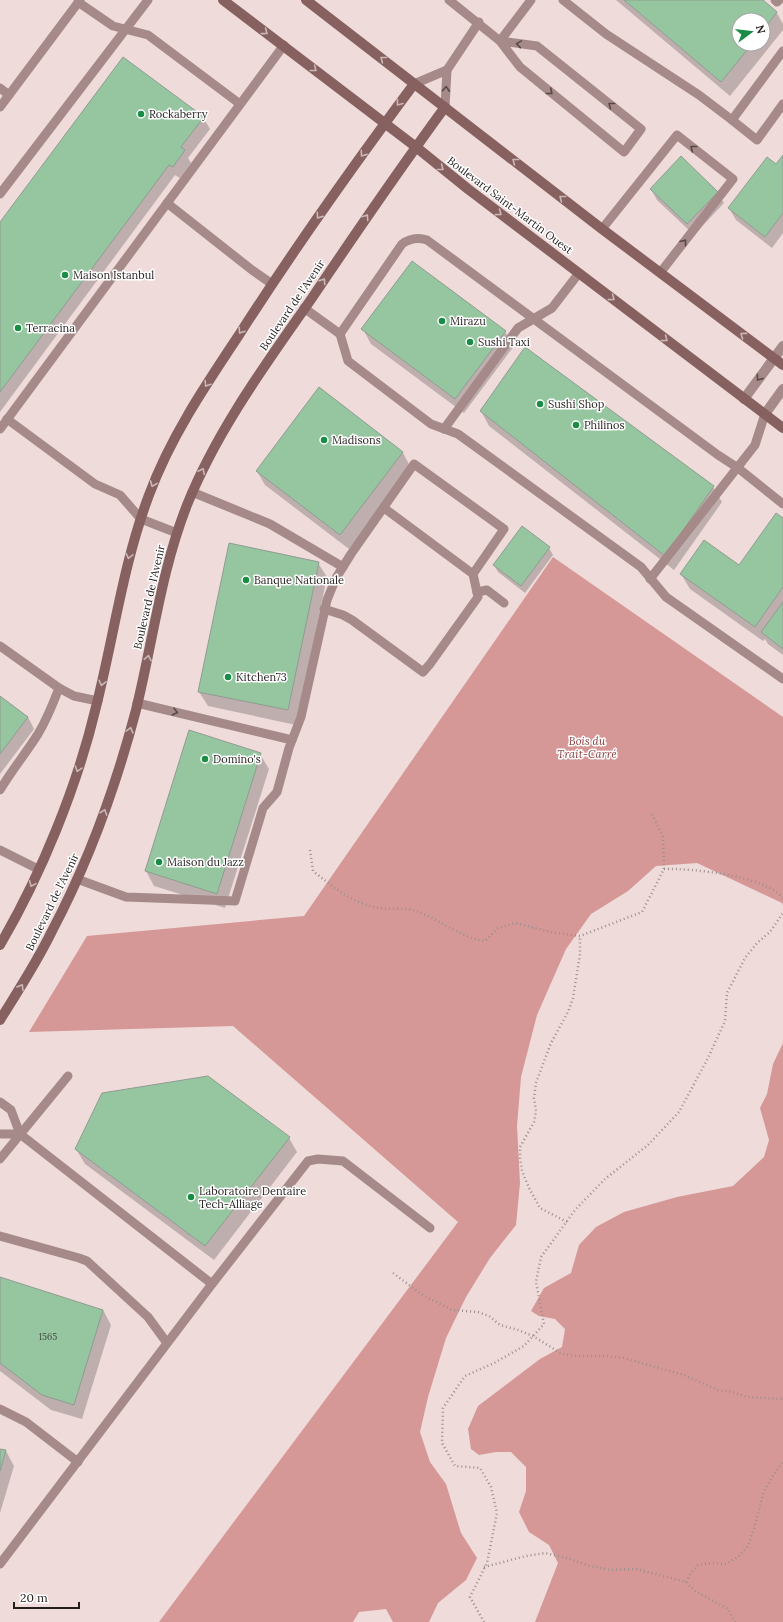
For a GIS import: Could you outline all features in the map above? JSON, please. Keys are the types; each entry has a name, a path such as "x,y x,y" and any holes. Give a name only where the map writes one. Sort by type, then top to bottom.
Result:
{"street":[{"name":"Boulevard Saint-Martin Ouest","path":"223,0 284,45 579,274 783,428"},
{"path":"306,0 445,108 471,126 602,229 783,365"},
{"path":"0,946 26,897 73,782 98,701 133,541 154,482 182,424 221,361 272,284 384,123 414,84"},
{"name":"Boulevard de l'Avenir","path":"0,1020 44,947 92,846 111,794 147,664 161,591 177,533 192,492 215,445 304,308 416,147 445,108"},
{"path":"744,399 783,346"},
{"path":"765,414 783,389"}],"lane":[{"path":"0,194 148,0"},
{"path":"449,0 479,22 500,41 520,67 624,152 641,129 537,46 500,41"},
{"path":"500,41 531,0"},
{"path":"563,0 606,34 699,95 757,140 783,104"},
{"path":"775,0 777,2 779,0"},
{"path":"0,107 79,1 113,26 148,35 240,104"},
{"path":"445,108 447,70 479,22"},
{"path":"0,429 284,45"},
{"path":"732,120 783,51"},
{"path":"414,84 447,70"},
{"path":"0,88 9,95"},
{"path":"602,229 677,135 733,179 660,273"},
{"path":"167,203 272,284"},
{"path":"340,334 398,248 406,241 422,238 432,243 534,320 718,455 738,468 783,504"},
{"path":"444,429 518,328 534,320 552,308 579,274"},
{"path":"304,308 340,334 348,361 431,424 458,434 641,567 666,597 783,679"},
{"path":"650,579 755,445 765,414"},
{"path":"7,419 95,484 120,496 140,519 177,533"},
{"path":"77,879 126,897 235,901 263,808 276,792 292,740 301,717 324,609 330,591 343,567 414,464 504,529 473,574"},
{"path":"192,492 270,524 343,567"},
{"path":"324,609 343,615 352,620 423,672 478,597 473,574 384,508"},
{"path":"477,592 487,590 504,603"},
{"path":"0,646 59,688 74,696 98,701"},
{"path":"0,790 12,770 39,733 48,717 59,688"},
{"path":"137,703 292,740"},
{"path":"0,850 38,869"},
{"path":"0,1159 68,1076"},
{"path":"0,1102 11,1110 20,1134 212,1284"},
{"path":"0,1134 20,1134"},
{"path":"0,1564 304,1165 311,1160 343,1161 430,1228"},
{"path":"0,1236 87,1261 148,1317 167,1343"},
{"path":"0,1409 26,1422 78,1462"}],"path":[{"path":"310,850 313,871 344,895 362,904 393,910 414,910 434,918 473,939 485,941 498,928 515,924 550,932 580,936 642,912 664,869 663,837 651,812"},
{"path":"664,869 702,870 761,883 778,891 783,898"},
{"path":"484,1622 470,1597 484,1567 497,1513 491,1487 480,1468 455,1466 442,1443 443,1408 465,1376 494,1363 524,1346 544,1324 536,1282 540,1257 567,1222 605,1179 648,1145 679,1112 708,1058 725,1021 727,993 741,965 757,943 770,932 783,913"},
{"path":"567,1222 540,1208 522,1171 520,1147 534,1122 536,1111 534,1098 536,1083 551,1043 568,1012 573,998 580,954 580,936"},
{"path":"393,1273 421,1294 452,1310 478,1312 489,1316 500,1325 533,1336 562,1354 624,1358 684,1375 718,1390 732,1392 748,1397 783,1399"},
{"path":"686,1582 698,1565 712,1563 726,1564 738,1556 748,1546 764,1491 783,1462"},
{"path":"484,1567 526,1556 545,1553 567,1558 590,1566 611,1570 636,1569 686,1582 695,1591 728,1609 735,1622"}],"green space":[{"name":"Bois du Trait-Carré","path":"553,557 783,717 783,905 782,903 697,863 656,866 628,891 591,914 566,949 537,1015 521,1077 517,1126 520,1183 516,1225 490,1258 466,1297 446,1338 428,1397 420,1432 430,1462 446,1484 461,1533 477,1558 466,1580 438,1603 429,1622 393,1622 386,1609 359,1612 353,1622 159,1622 458,1222 233,1026 29,1032 87,936 304,916"},
{"path":"783,1043 783,1622 535,1622 558,1563 549,1545 529,1532 519,1512 526,1491 526,1467 511,1452 496,1452 479,1455 471,1449 468,1429 478,1406 540,1359 562,1347 565,1329 555,1319 539,1316 531,1311 544,1288 571,1273 579,1245 596,1227 624,1212 677,1197 733,1186 764,1157 769,1140 760,1108 767,1094 773,1064"}],"building":[{"path":"624,0 763,0 777,12 771,20 771,12 731,12 731,52 745,52 721,82"},
{"path":"123,57 204,117 181,147 185,150 173,167 169,165 0,392 0,222"},
{"path":"783,155 783,213 765,237 728,208 767,157 776,164"},
{"path":"681,156 718,192 687,224 650,189"},
{"path":"412,261 506,331 455,399 361,329"},
{"path":"525,347 714,486 665,556 480,411"},
{"path":"319,387 403,452 340,535 256,471"},
{"path":"776,513 783,518 783,587 755,627 680,574 704,540 739,565"},
{"path":"522,526 550,547 521,586 493,565"},
{"path":"229,543 319,562 288,710 198,692"},
{"path":"783,602 783,649 761,632"},
{"path":"0,696 28,717 0,754"},
{"path":"189,730 261,753 217,894 145,871"},
{"name":"Laboratoire Dentaire Tech-Alliage","path":"208,1076 290,1137 205,1246 75,1149 102,1093"},
{"path":"0,1277 103,1310 74,1405 42,1395 0,1363"},
{"path":"0,1449 6,1450 0,1471"}],"place":[{"name":"Rockaberry","path":"141,114"},
{"name":"Maison Istanbul","path":"65,275"},
{"name":"Mirazu","path":"442,321"},
{"name":"Terracina","path":"18,328"},
{"name":"Sushi Taxi","path":"470,342"},
{"name":"Sushi Shop","path":"540,404"},
{"name":"Philinos","path":"576,425"},
{"name":"Madisons","path":"324,440"},
{"name":"Banque Nationale","path":"246,580"},
{"name":"Kitchen73","path":"228,677"},
{"name":"Domino's","path":"205,759"},
{"name":"Maison du Jazz","path":"159,862"},
{"name":"Laboratoire Dentaire Tech-Alliage","path":"191,1197"}]}
